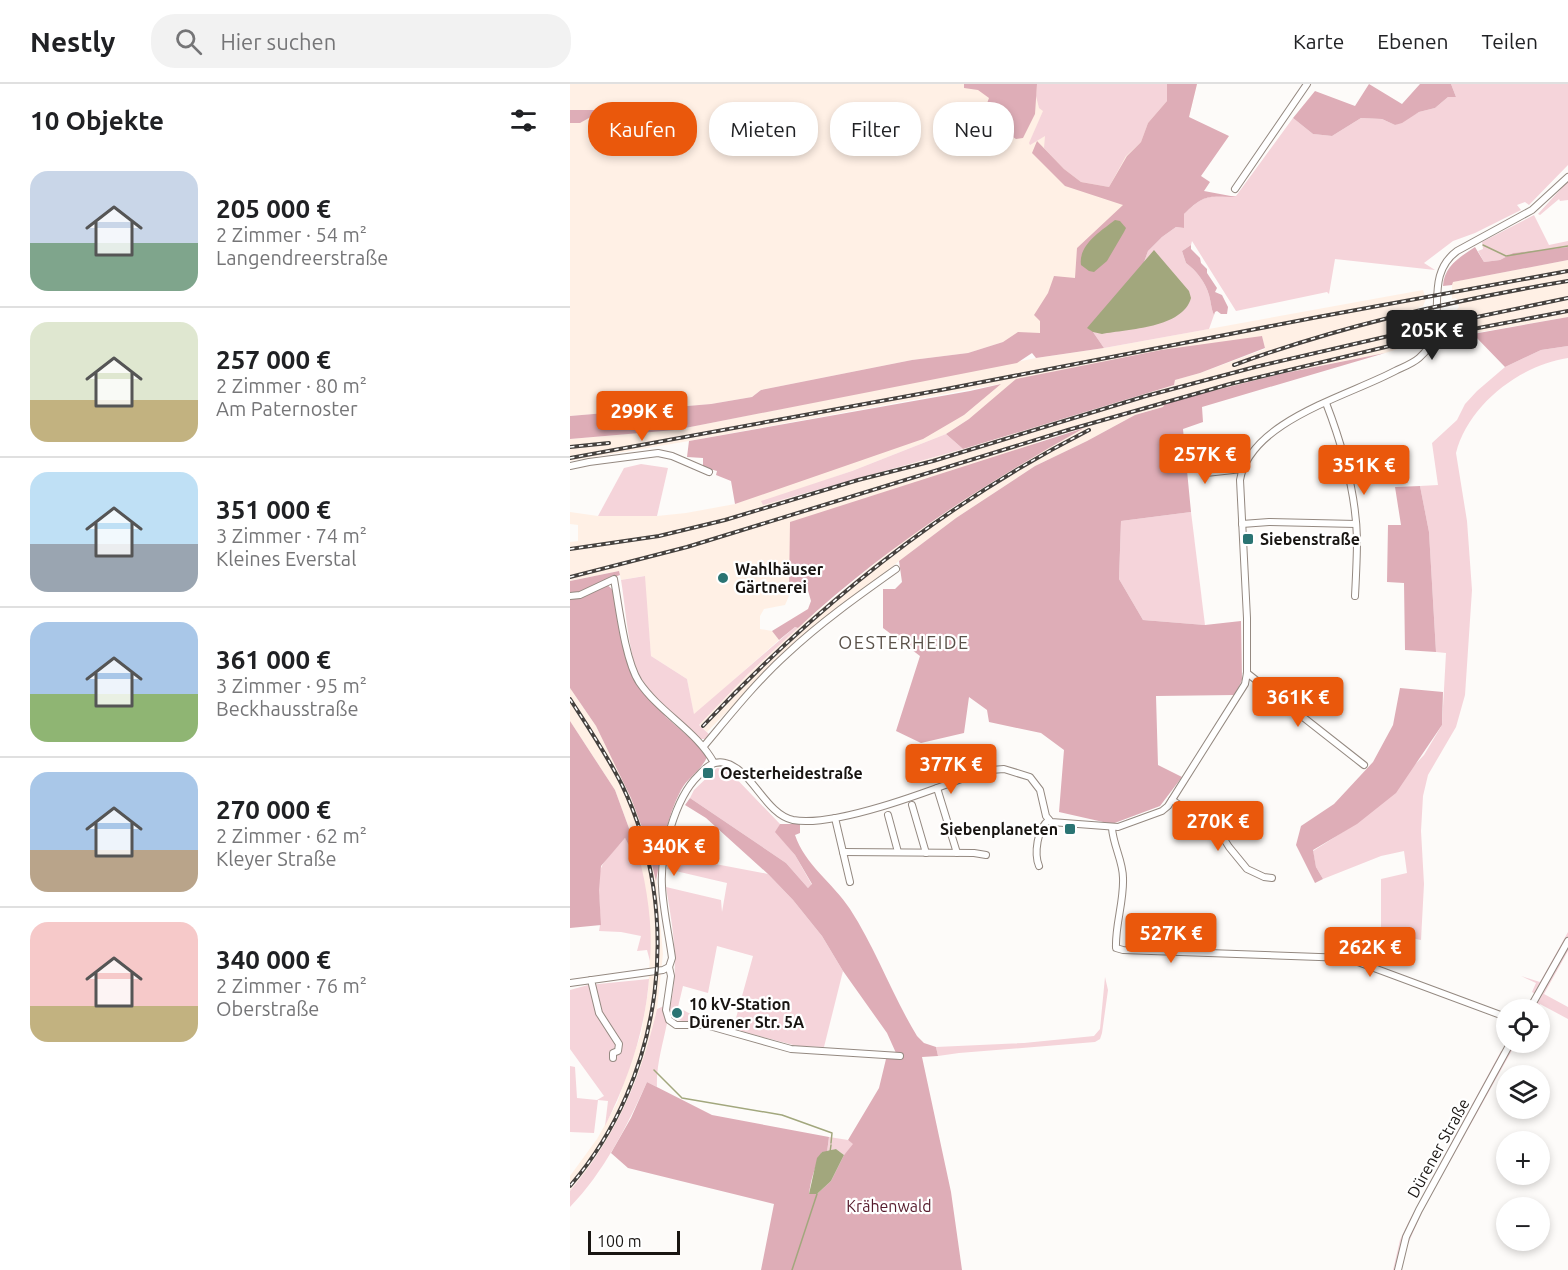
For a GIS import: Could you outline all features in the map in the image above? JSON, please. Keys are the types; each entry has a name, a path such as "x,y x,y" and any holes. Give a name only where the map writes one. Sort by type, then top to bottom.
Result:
{"street":[{"path":"1235,189 1307,84"},
{"path":"900,1056 791,1049 706,1025 681,1026 669,1020 666,1010 671,976 669,967 672,958 661,885 668,839 678,807 690,785 714,763 726,763 737,769 785,817 793,820 814,821 835,818 883,805 991,770 1013,771 1023,773 1035,782 1040,790 1048,820 1054,823 1112,828 1162,811 1172,800 1240,693 1248,673 1240,480 1242,469 1256,445 1273,430 1293,418 1419,358 1433,339 1438,279 1447,260 1457,251 1532,210 1568,177"},
{"path":"1326,403 1342,445 1350,482 1356,524 1355,596"},
{"path":"1203,450 1206,473 1242,469"},
{"path":"570,466 658,453 672,456 709,472"},
{"path":"1242,524 1269,522 1356,524"},
{"path":"704,746 746,696 785,655 840,610 896,569"},
{"path":"570,596 580,595 614,579 631,666 639,682 670,716 704,746 714,763"},
{"path":"1248,673 1364,765"},
{"path":"937,788 957,853"},
{"path":"1172,800 1219,831 1247,869 1272,878"},
{"path":"883,805 898,852"},
{"path":"912,805 926,853"},
{"path":"835,818 850,882"},
{"path":"1039,866 1036,858 1042,826 1048,820"},
{"path":"1112,828 1124,880 1121,911 1115,936 1116,948 1356,959 1496,1013"},
{"path":"843,852 986,855"},
{"path":"1535,999 1568,941"},
{"path":"570,983 663,970 669,967"},
{"path":"591,980 599,1012 619,1044 618,1051 613,1053 613,1058"},
{"name":"Dürener Straße","path":"1398,1270 1406,1237 1419,1210 1505,1053"}],"shaded area":[{"path":"570,84 1197,84 1189,117 1075,351 1019,340 1003,342 968,353 912,360 761,390 752,397 711,404 570,416"},
{"path":"1037,84 1167,84 1167,101 1148,123 1141,142 1126,156 1109,187 1081,182 1064,169 1044,148 1045,136 1030,145 1043,111 1039,108 1036,96"},
{"path":"1451,84 1568,84 1568,165 1529,205 1525,202 1517,205 1521,210 1475,233 1453,241 1424,263 1435,270 1335,259 1329,294 1327,292 1236,311 1192,241 1191,245 1182,251 1186,263 1200,277 1208,290 1214,315 1209,329 1104,348 1093,332 1138,279 1148,251 1176,227 1184,228 1184,214 1197,203 1213,196 1236,196 1293,118 1313,134 1332,136 1361,118 1382,119 1395,125 1419,112 1435,108 1448,97 1456,97"},
{"path":"1568,181 1568,200 1560,201 1559,199 1540,215 1538,214"},
{"path":"1534,215 1549,245 1568,241 1568,247 1513,253 1500,260 1484,262 1478,251 1483,249 1482,242"},
{"path":"1115,220 1120,221 1126,228 1124,232 1107,261 1094,272 1089,271 1081,265 1083,251 1097,234"},
{"path":"1154,250 1189,291 1191,298 1186,308 1177,316 1166,321 1139,328 1102,334 1087,328"},
{"path":"1568,260 1568,317 1451,337 1453,314 1459,307 1456,298 1452,299 1452,282"},
{"path":"1423,290 1426,299 1414,318 1421,321 1414,344 1385,353 1280,374 1135,415 1035,466 956,518 783,655 707,732 699,725 748,674 801,625 895,547 987,484 1080,429 1038,442 789,565 789,596 785,605 764,609 760,616 760,629 772,631 779,640 694,715 687,679 651,656 644,576 621,580 619,571 570,581 570,542 578,541 578,525 570,524 570,512 598,516 657,516 735,504 964,415 1000,384 570,461 570,439 675,430 1036,358 1104,348","holes":["1262,336 1265,349 1175,380 1174,385 963,449 797,496 763,504 762,502 852,471 946,434 969,419"]},
{"path":"1568,346 1568,358 1550,362 1515,378 1484,404 1462,435 1456,453 1467,521 1472,590 1465,695 1456,727 1428,775 1423,796 1421,831 1424,884 1421,940 1381,932 1381,879 1407,873 1404,851 1381,856 1323,879 1316,867 1313,851 1357,823 1395,793 1408,772 1424,755 1442,725 1446,653 1436,652 1429,532 1420,486 1438,485 1432,443 1457,420 1465,404 1477,391 1505,367 1541,350"},
{"path":"946,434 963,449 763,505 761,501 852,471"},
{"path":"641,464 668,468 657,516 598,516 624,468"},
{"path":"1191,512 1205,625 1143,620 1119,579 1121,521"},
{"path":"645,576 651,656 687,679 694,714 795,627 798,628 748,674 699,725 710,735 707,739 699,739 667,709 639,675 630,643 621,580"},
{"path":"570,688 596,726 631,798 644,833 656,875 663,954 657,1009 647,1052 618,1123 570,1191 570,1176 597,1139 617,1103 641,1034 648,992 650,955 647,901 638,853 615,790 570,721"},
{"path":"717,768 728,770 780,824 776,832 795,855 812,885 808,888 786,863 690,798 694,790"},
{"path":"625,838 635,857 638,853 644,879 650,920 650,961 647,950 637,951 641,936 599,931 600,871 605,861"},
{"path":"668,855 768,874 793,900 822,936 843,971 824,1047 797,1046 733,1029 753,956 717,946 708,993 683,986 678,1007 694,1016 692,1023 673,1019 667,1023 657,1087 647,1082 623,1132 604,1164 570,1207 570,1191 601,1149 625,1105 643,1059 657,1009 671,1003 675,959 666,887 721,900 722,912 727,883 667,869"},
{"path":"1568,932 1568,951 1544,994 1568,1007 1568,1019 1550,1009 1550,999 1534,999 1535,994 1532,992 1536,983 1521,976 1540,982"},
{"path":"1105,977 1108,990 1102,1033 1100,1039 1095,1042 938,1056 936,1047 1024,1043 1094,1036 1100,1029"},
{"path":"649,979 644,1017 634,1055 605,1126 608,1101 598,1100 594,1133 570,1132 570,1066 575,1067 577,1098 597,1100 604,1096 570,1049 570,990 588,985"},
{"path":"1500,1053 1510,1053 1504,1065 1496,1065 1496,1079 1423,1210 1407,1246 1401,1270 1393,1270 1400,1240"},
{"path":"829,1137 848,1140 854,1144 844,1155 836,1149 827,1152"},
{"path":"836,1149 844,1155 831,1181 817,1194 809,1194 817,1158 822,1152"}],"green space":[{"path":"964,84 1037,84 1035,114 1023,138 1014,138 1014,102 988,102 989,98 978,90 964,88"},
{"path":"1167,84 1197,84 1189,117 1229,136 1201,176 1210,182 1204,191 1236,197 1213,197 1197,203 1184,214 1184,228 1176,227 1148,251 1138,279 1093,332 1104,348 1036,358 1032,353 1017,363 675,430 570,439 570,416 711,404 752,397 761,390 912,360 968,353 1003,342 1018,332 1040,333 1040,321 1034,315 1048,293 1054,276 1075,278 1077,248 1123,205 1065,186 1032,153 1037,141 1064,169 1081,182 1109,187 1127,156 1141,142 1148,123 1167,101"},
{"path":"1369,84 1402,104 1420,84 1451,84 1456,97 1448,97 1435,108 1419,112 1402,123 1395,125 1382,119 1361,118 1332,136 1313,134 1293,118 1315,91 1355,106"},
{"path":"570,110 588,110 588,118 580,123 570,123"},
{"path":"1191,245 1191,249 1200,258 1217,288 1215,292 1222,295 1228,307 1227,314 1217,311 1214,315 1206,286 1186,263 1182,251"},
{"path":"1475,247 1484,262 1500,260 1513,253 1568,247 1568,260 1453,282 1452,285 1443,286 1446,273 1450,268 1459,258"},
{"path":"1568,317 1568,346 1541,350 1505,367 1473,334"},
{"path":"1262,336 1265,348 1175,380 1174,385 963,449 946,434 969,419 1016,379 1161,350"},
{"path":"1385,353 1202,407 1203,422 1183,429 1191,512 1121,521 1119,579 1143,620 1205,625 1241,621 1242,680 1235,695 1156,696 1158,765 1182,777 1160,806 1112,824 1059,812 1064,750 1041,733 989,722 987,710 969,697 964,733 921,743 896,731 920,656 883,628 883,589 895,589 902,582 899,561 956,518 1035,466 1135,415 1163,407 1165,403 1280,374"},
{"path":"1001,384 964,415 923,439 735,504 731,481 716,475 717,471 703,467 703,458 687,457 689,441"},
{"path":"1084,428 1008,472 935,519 865,571 798,628 795,627 779,640 772,631 808,609 811,601 807,587 789,590 790,522"},
{"path":"1420,486 1429,532 1436,652 1405,650 1404,583 1387,582 1388,525 1401,525 1395,487"},
{"path":"619,571 620,575 603,581 614,591 630,670 666,717 698,745 707,757 684,785 676,801 665,834 656,881 644,833 631,798 596,726 570,688 570,581"},
{"path":"1400,688 1443,692 1442,725 1396,793 1357,824 1313,850 1316,867 1323,879 1315,883 1296,845 1301,826 1334,804 1373,762 1393,725"},
{"path":"570,721 615,790 638,853 635,857 625,838 601,866 599,890 601,925 570,928"},
{"name":"Krähenwald","path":"690,798 786,863 808,888 812,884 795,855 775,832 780,824 800,824 800,833 795,835 805,856 850,909 917,1036 924,1043 936,1047 938,1056 922,1057 951,1192 962,1270 761,1270 774,1204 628,1168 611,1153 631,1118 647,1082 712,1115 829,1137 827,1152 822,1152 811,1183 809,1194 817,1194 831,1181 844,1155 853,1144 848,1140 879,1088 886,1059 896,1053 887,1033 843,971 822,936 793,900 706,818 685,805"}],"waterway":[{"path":"1483,245 1506,256 1568,246"},
{"path":"654,1070 682,1098 782,1115 832,1133 831,1143"},
{"path":"830,1152 831,1145"},
{"path":"792,1270 817,1194"}],"railway":[{"path":"570,458 1568,271"},
{"path":"1234,365 1316,338 1399,315 1568,281"},
{"path":"570,549 659,536 725,520 858,480 933,461 1146,396 1255,367 1419,329 1568,298"},
{"path":"570,577 687,547 1068,430 1230,384 1415,340 1568,311"},
{"path":"703,726 790,640 883,561 983,491 1089,430"},
{"path":"570,447 609,443"},
{"path":"570,699 622,785 641,835 653,887 658,940 654,993 644,1045 626,1095 602,1143 570,1186"}],"place":[{"name":"Siebenstraße","path":"1248,539"},
{"name":"Wahlhäuser Gärtnerei","path":"723,578"},
{"name":"Oesterheidestraße","path":"708,773"},
{"name":"Siebenplaneten","path":"1070,829"},
{"name":"10 kV-Station Dürener Str. 5A","path":"677,1013"}],"district":[{"name":"OESTERHEIDE","path":"904,643"}]}
